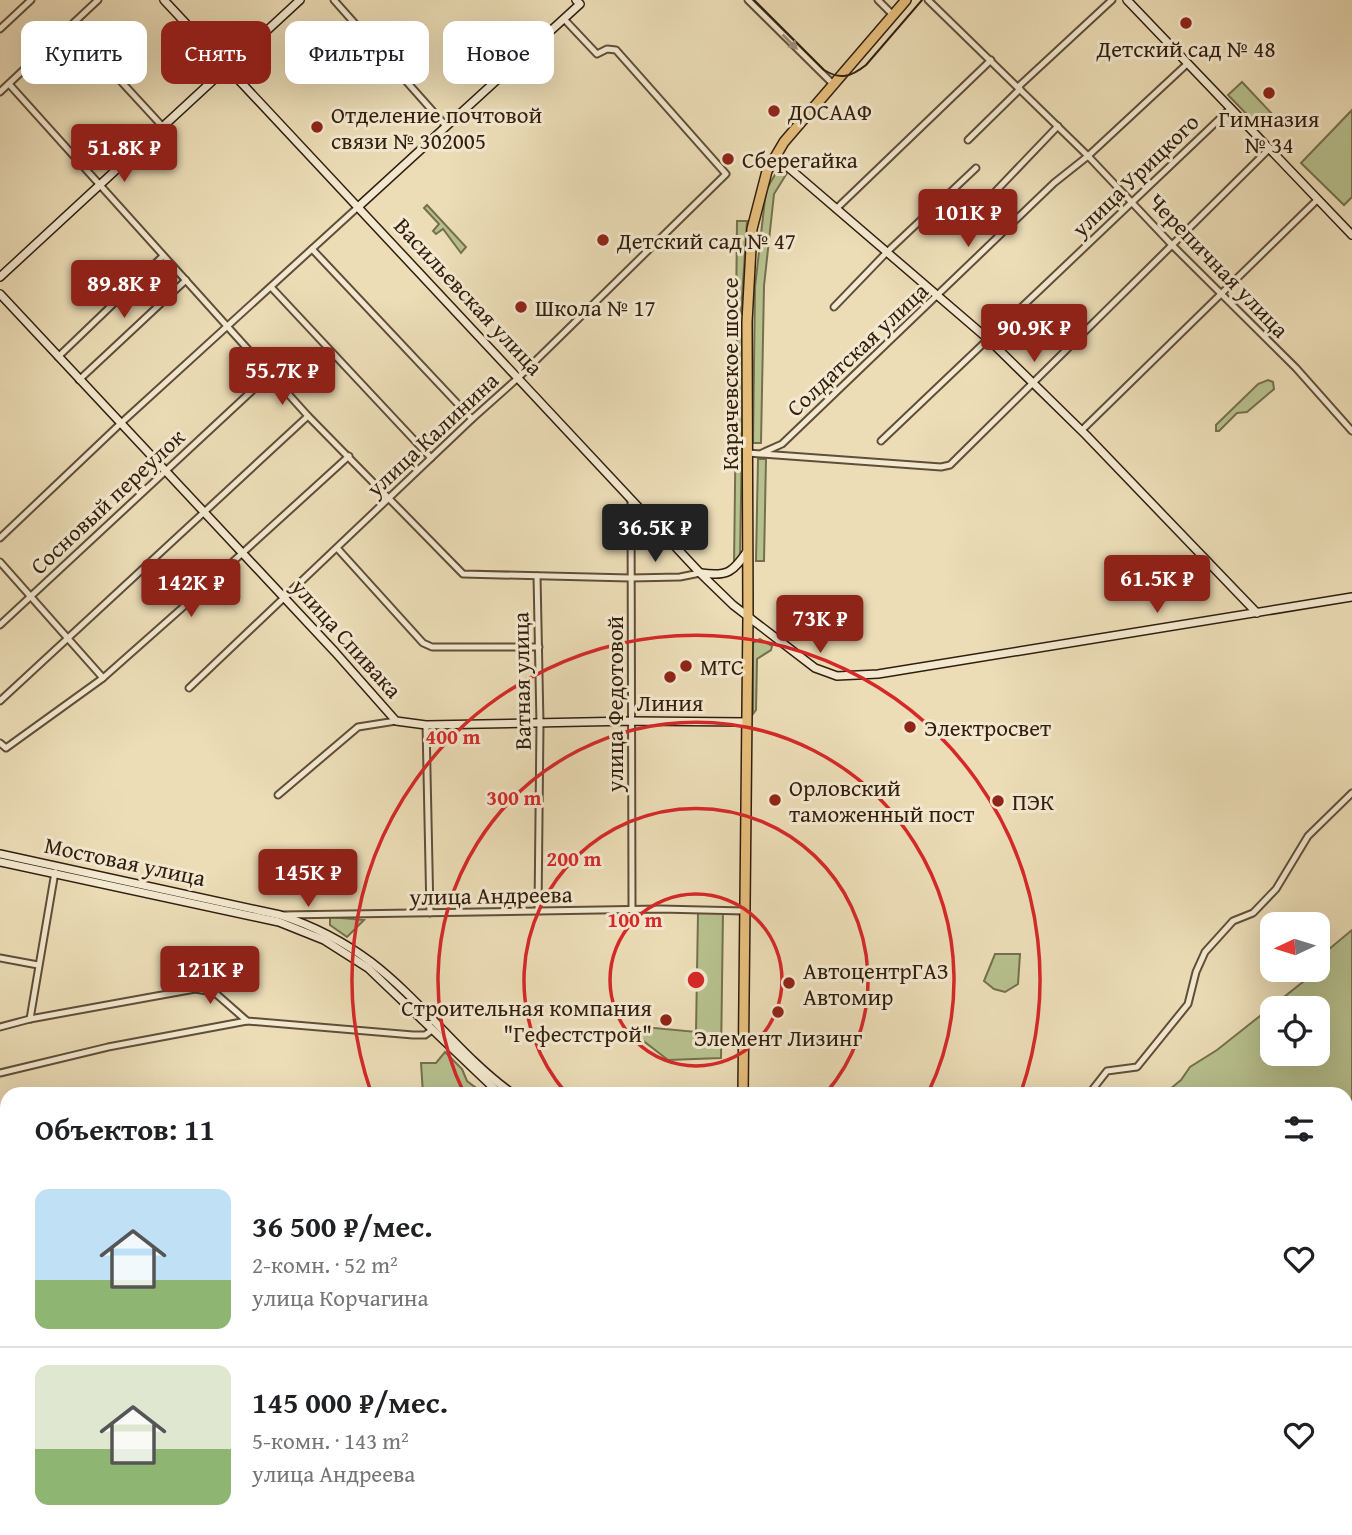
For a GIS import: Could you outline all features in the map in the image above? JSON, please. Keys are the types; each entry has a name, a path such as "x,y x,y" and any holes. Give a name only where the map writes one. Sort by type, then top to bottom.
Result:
{"highway":[{"name":"Карачевское шоссе","path":"743,1087 749,257 758,203 767,171 775,156 794,128 906,0"}],"main road":[{"name":"Васильевская улица","path":"164,0 183,21"},
{"path":"271,26 300,0"},
{"path":"1127,0 1352,235"},
{"path":"358,207 564,19 580,1"},
{"path":"0,277 208,84"},
{"name":"Васильевская улица","path":"242,84 700,573 748,617"},
{"path":"775,156 988,339 1082,430 1257,613"},
{"name":"улица Спивака","path":"0,293 396,721 426,725 747,722"},
{"path":"700,573 727,573 737,567 748,550"},
{"path":"748,617 815,668 827,674 848,677 889,673 1352,597"},
{"name":"Мостовая улица","path":"0,854 55,870 294,927 324,940 358,961 393,990 432,1030 496,1087"},
{"name":"Мостовая улица","path":"0,862 55,870 281,915 322,926 373,963 497,1087"}],"street":[{"path":"0,29 31,0"},
{"path":"75,21 98,0"},
{"path":"334,0 446,126"},
{"path":"748,0 833,84"},
{"path":"878,0 893,15"},
{"name":"Черепичная улица","path":"928,0 1088,156 1172,245 1296,368 1352,431"},
{"path":"968,139 1112,0"},
{"name":"улица Калинина","path":"189,688 519,377 726,174 616,50 607,49 597,54 564,19"},
{"path":"836,209 991,60"},
{"name":"Солдатская улица","path":"762,453 782,444 1054,183 1088,156 1188,64"},
{"path":"0,92 21,73"},
{"path":"9,84 308,416 463,574 630,578 680,577 700,573"},
{"path":"123,84 163,127"},
{"name":"улица Урицкого","path":"881,441 1231,108"},
{"path":"993,194 1058,126"},
{"path":"748,453 950,466 1269,149"},
{"path":"834,307 887,252 976,168"},
{"path":"1082,430 1317,200"},
{"path":"0,538 120,424 358,207"},
{"path":"312,248 472,419"},
{"path":"58,357 163,256"},
{"path":"79,380 186,280"},
{"path":"271,287 431,458"},
{"name":"Сосновый переулок","path":"0,625 270,374"},
{"path":"0,701 308,416"},
{"path":"0,743 5,748 103,678 349,456"},
{"name":"улица Федотовой","path":"631,499 632,909"},
{"path":"337,548 423,643 432,648 539,647"},
{"path":"0,562 103,678"},
{"name":"Ватная улица","path":"537,576 540,724 538,911"},
{"path":"278,795 358,727 396,721"},
{"path":"426,725 430,913"},
{"path":"1094,1087 1107,1071 1137,1067 1188,1004 1196,972 1205,953 1233,921 1253,913 1276,889 1308,836 1352,793"},
{"path":"30,1019 55,870"},
{"name":"улица Андреева","path":"281,915 632,909 745,911"},
{"path":"322,926 328,916"},
{"path":"0,958 38,965"},
{"path":"0,1027 30,1019 195,989 214,992 247,1021"},
{"path":"0,1073 108,1047 247,1021 413,1035 425,1035 432,1030"}],"green space":[{"path":"1242,82 1274,116 1261,129 1228,95"},
{"path":"1352,110 1352,197 1344,205 1301,163"},
{"path":"779,168 787,173 774,194 764,286 761,443 753,443 755,287 766,190"},
{"path":"427,205 466,247 461,253 443,229 436,234 433,231 439,224 424,208"},
{"path":"737,221 747,221 741,314 736,316"},
{"path":"744,329 740,554 734,566 737,330"},
{"path":"1268,380 1273,382 1274,389 1247,412 1237,413 1216,431 1216,425 1258,384"},
{"path":"758,459 766,459 764,561 756,561"},
{"path":"760,639 772,646 771,650 757,659 756,710 753,714 753,643"},
{"path":"723,912 721,1058 668,1060 641,1039 644,1027 696,1032 698,913"},
{"path":"330,917 364,920 347,937 330,925"},
{"path":"1352,930 1352,1087 1172,1087 1190,1067 1217,1050 1260,1016 1260,1066 1330,1066 1330,996 1285,996 1303,982 1330,982 1330,948"},
{"path":"995,954 1020,954 1018,984 1005,992 994,989 984,981"},
{"path":"445,1052 462,1069 467,1081 475,1087 423,1087 421,1063 436,1063"}],"tram line":[{"path":"754,0 824,70 840,76 855,72 866,65 922,0"}],"place":[{"name":"Детский сад № 48","path":"1186,23"},
{"name":"Гимназия № 34","path":"1269,93"},
{"name":"ДОСААФ","path":"774,111"},
{"name":"Отделение почтовой связи № 302005","path":"317,127"},
{"name":"Сберегайка","path":"728,159"},
{"name":"Детский сад № 47","path":"603,240"},
{"name":"Школа № 17","path":"521,307"},
{"name":"МТС","path":"686,666"},
{"name":"Линия","path":"670,677"},
{"name":"Электросвет","path":"910,727"},
{"name":"Орловский таможенный пост","path":"775,800"},
{"name":"ПЭК","path":"998,801"},
{"name":"АвтоцентрГАЗ Автомир","path":"789,983"},
{"name":"Элемент Лизинг","path":"778,1012"},
{"name":"Строительная компания \"Гефестстрой\"","path":"666,1020"}]}
